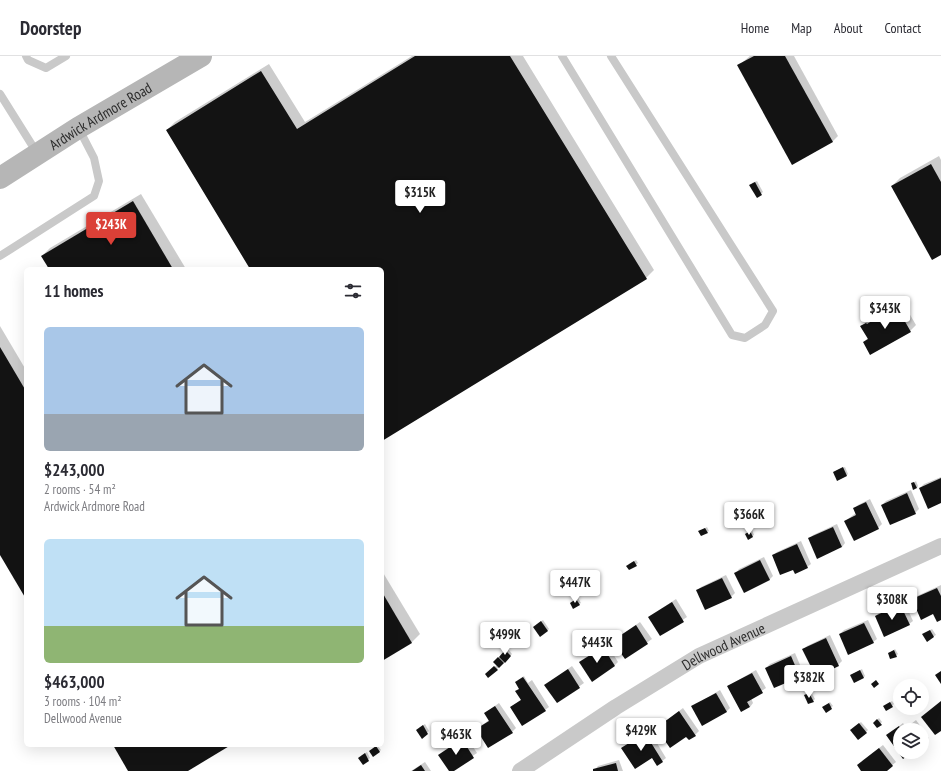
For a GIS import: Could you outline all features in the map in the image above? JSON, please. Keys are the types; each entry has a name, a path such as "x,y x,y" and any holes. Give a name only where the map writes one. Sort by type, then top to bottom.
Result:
{"main road":[{"name":"Ardwick Ardmore Road","path":"0,178 78,128 194,58"}],"street":[{"name":"Dellwood Avenue","path":"522,771 616,707 699,656 941,546"}],"lane":[{"path":"26,56 28,60 46,68 66,56"},
{"path":"562,56 732,335 745,338 765,325 773,311 611,56"},
{"path":"0,94 37,154"},
{"path":"0,256 94,196 99,181 98,173 94,158 78,128"}],"building":[{"path":"415,56 510,56 647,279 384,440 384,267 249,267 166,130 261,71 297,129"},
{"path":"754,56 785,56 833,142 792,165 737,65"},
{"path":"931,164 941,182 941,255 932,260 891,186"},
{"path":"755,182 762,195 757,198 749,185"},
{"path":"133,201 172,267 48,267 41,256"},
{"path":"896,306 911,332 870,355 863,342 868,339 860,326 866,323 867,324"},
{"path":"0,347 24,388 24,596 0,555"},
{"path":"843,467 847,476 837,481 833,472"},
{"path":"941,478 941,503 928,509 919,488"},
{"path":"914,482 917,488 913,490 911,483"},
{"path":"907,493 916,514 890,525 881,505"},
{"path":"866,502 879,529 854,541 844,521 856,515 853,508"},
{"path":"763,505 767,512 756,516 753,509"},
{"path":"833,527 842,547 817,559 808,538"},
{"path":"705,528 708,533 701,536 698,531"},
{"path":"750,531 753,537 748,540 745,534"},
{"path":"797,544 808,568 795,574 793,570 780,575 772,555"},
{"path":"760,560 770,580 744,593 734,573"},
{"path":"634,561 637,566 629,570 626,566"},
{"path":"722,578 732,598 705,610 696,590"},
{"path":"937,588 941,596 941,620 937,622 933,614 921,620 912,599"},
{"path":"384,595 412,643 384,660"},
{"path":"576,599 580,605 573,609 570,603"},
{"path":"672,602 684,622 660,636 648,617"},
{"path":"900,604 910,625 884,637 875,616"},
{"path":"541,621 548,631 540,637 533,627"},
{"path":"864,623 874,643 848,655 839,634"},
{"path":"636,625 648,644 625,659 612,641"},
{"path":"930,630 934,637 927,642 922,634"},
{"path":"826,638 839,666 820,675 817,667 812,669 802,649"},
{"path":"603,647 615,666 592,682 579,662"},
{"path":"505,650 511,656 505,663 499,657"},
{"path":"894,650 897,657 890,659 888,653"},
{"path":"791,656 800,677 774,688 765,668"},
{"path":"498,657 504,663 499,668 493,662"},
{"path":"494,666 498,670 488,678 485,674"},
{"path":"568,669 580,688 557,703 544,685"},
{"path":"860,670 864,678 854,683 850,675"},
{"path":"941,671 941,684 935,675"},
{"path":"752,673 763,693 747,702 750,707 741,712 727,686"},
{"path":"523,677 546,711 522,726 510,707 521,700 515,691 519,689 515,682"},
{"path":"876,680 879,684 874,688 871,684"},
{"path":"716,693 727,712 702,726 691,706"},
{"path":"809,693 814,702 808,704 804,695"},
{"path":"941,701 941,731 935,735 929,727 929,723 926,723 921,717 924,715 929,715 929,711"},
{"path":"890,702 893,707 886,711 883,706"},
{"path":"829,703 832,709 826,713 822,707"},
{"path":"495,706 513,733 488,748 476,729 489,721 484,713"},
{"path":"679,711 696,736 689,740 686,737 670,748 656,728"},
{"path":"877,719 882,725 877,728 873,723"},
{"path":"859,723 867,733 858,740 850,730"},
{"path":"423,725 428,734 422,739 416,730"},
{"path":"893,730 893,745 886,735"},
{"path":"645,733 663,762 657,766 652,758 635,769 621,748"},
{"path":"462,739 474,758 454,771 449,771 438,755"},
{"path":"114,747 228,747 188,771 128,771"},
{"path":"377,747 380,752 373,757 369,751"},
{"path":"879,748 893,766 887,771 861,771 857,765"},
{"path":"365,753 369,761 363,765 358,758"},
{"path":"616,763 618,771 593,771 593,769"},
{"path":"421,765 425,771 412,771"}]}
